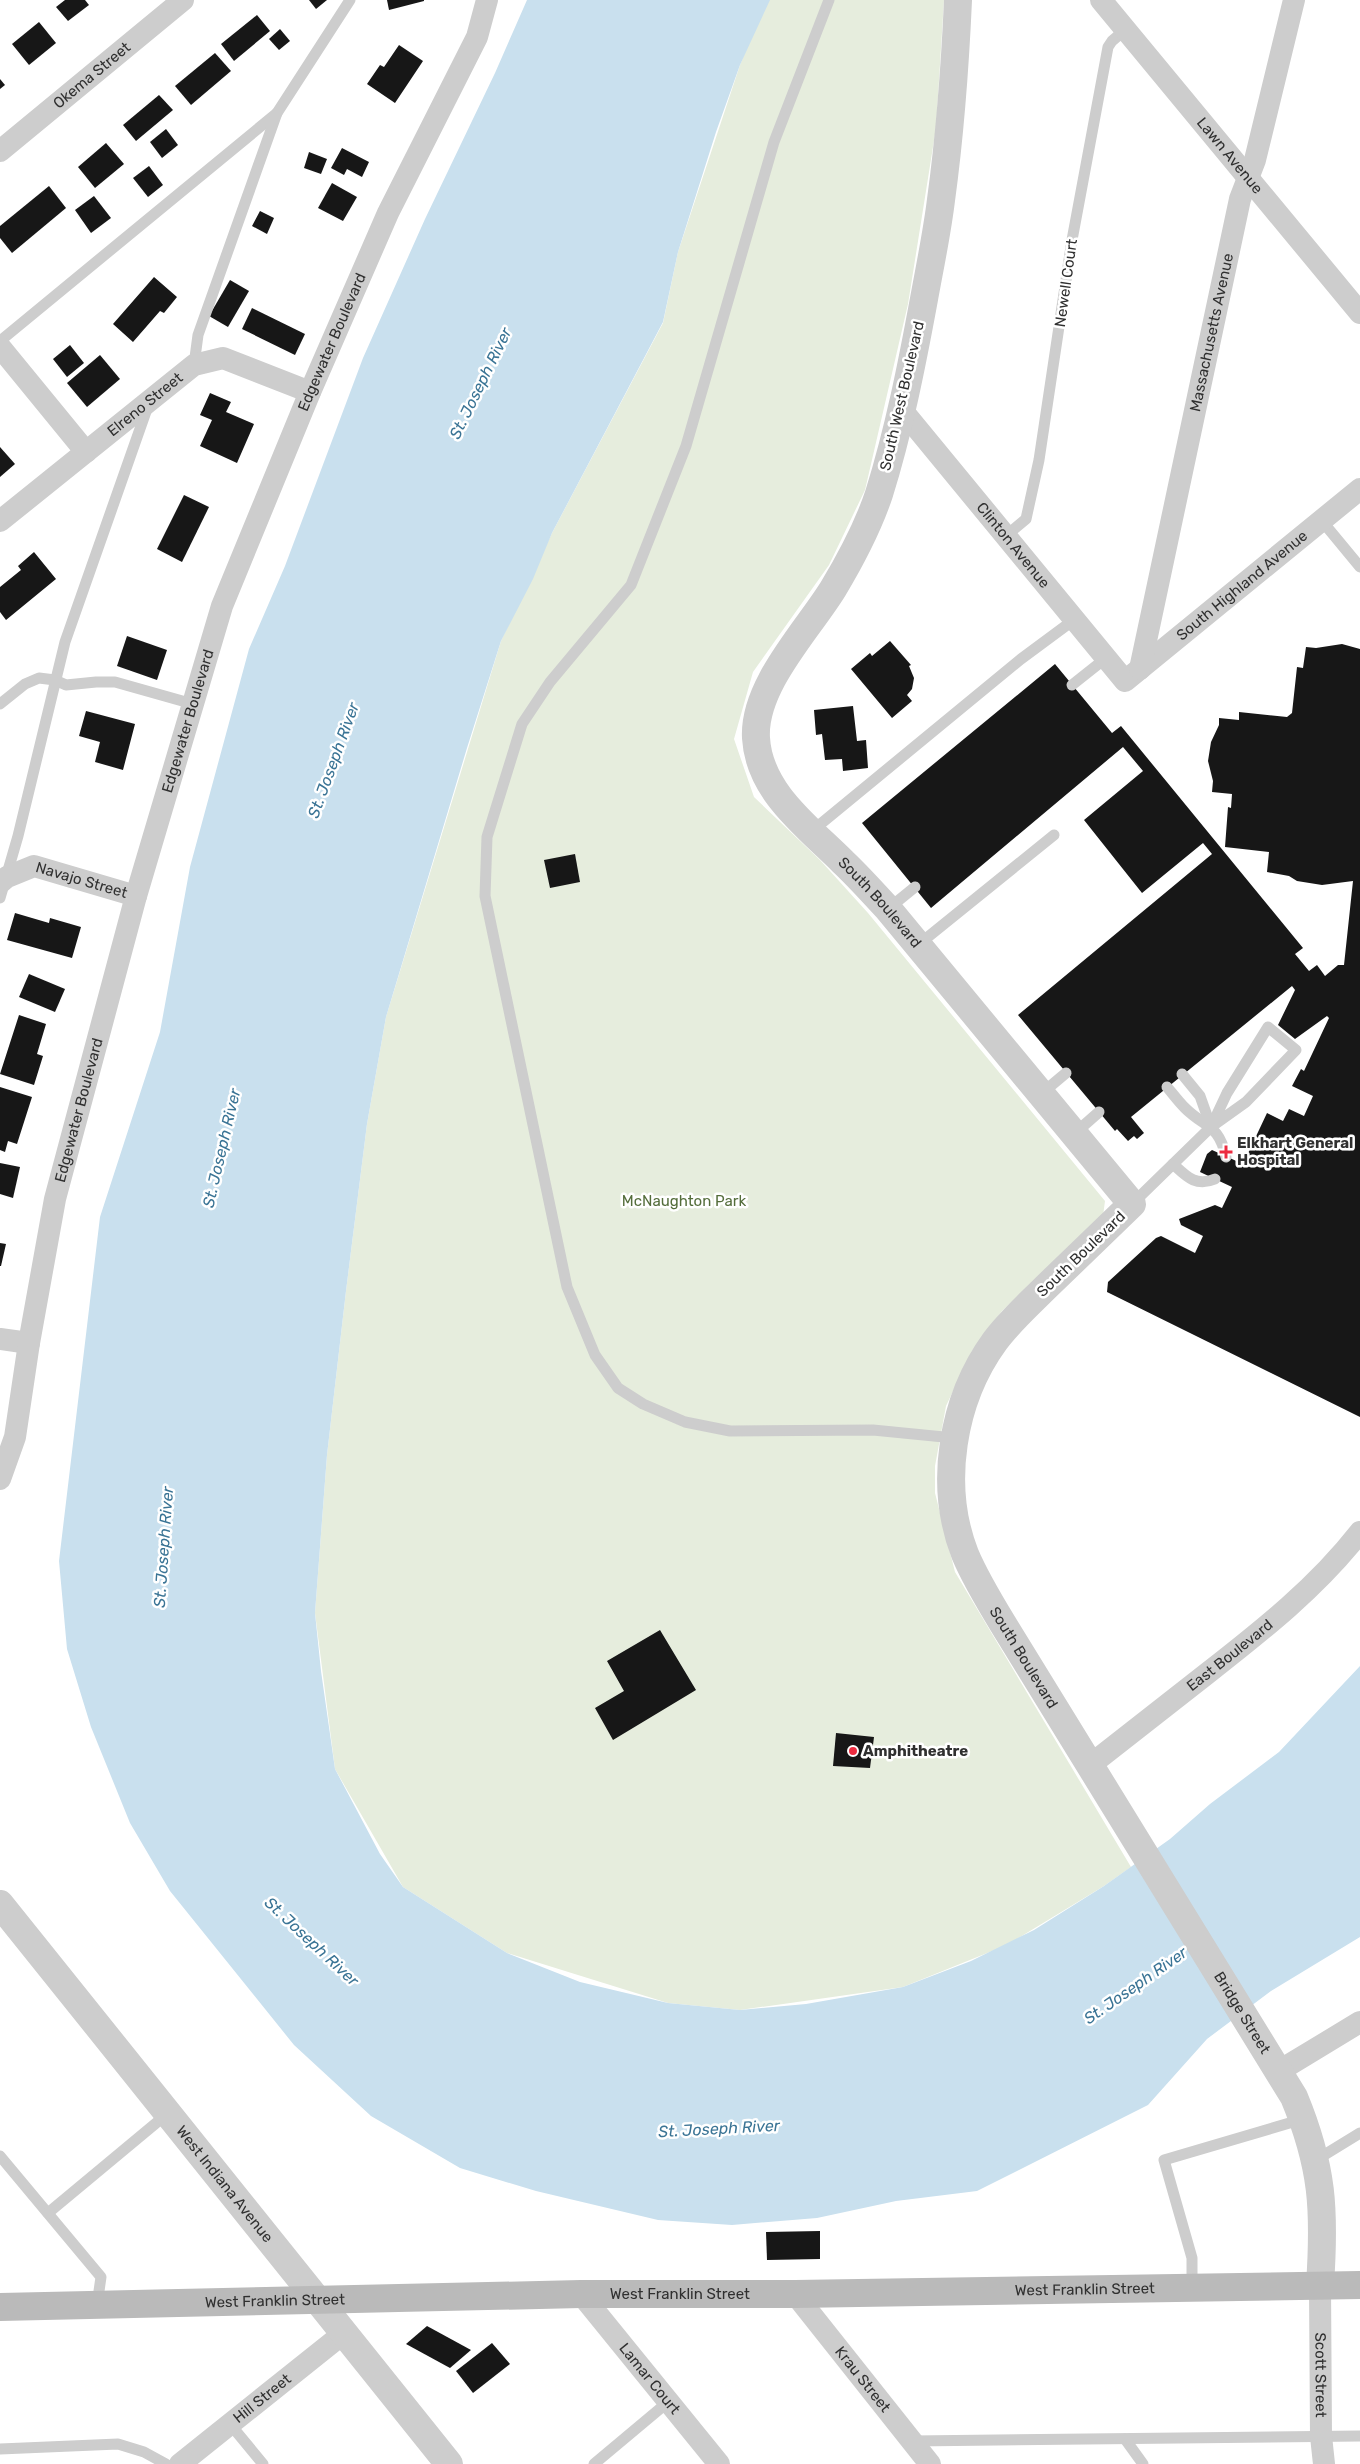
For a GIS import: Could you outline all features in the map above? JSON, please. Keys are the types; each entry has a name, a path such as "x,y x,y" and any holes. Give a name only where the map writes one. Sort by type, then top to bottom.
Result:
{"main road":[{"name":"West Franklin Street","path":"0,2307 581,2294 795,2294 1360,2285"}],"street":[{"name":"Okema Street","path":"0,151 183,0"},
{"name":"Edgewater Boulevard","path":"0,1479 15,1436 54,1199 136,896 222,606 310,392 388,213 477,37 487,0"},
{"name":"South West Boulevard","path":"760,761 756,738 758,716 767,690 832,590 865,529 878,495 902,410 941,201 954,77 958,0"},
{"name":"Lawn Avenue","path":"1101,0 1360,313"},
{"name":"Massachusetts Avenue","path":"1132,675 1240,199 1249,177 1294,0"},
{"path":"0,347 86,452"},
{"name":"Elreno Street","path":"0,522 194,364 223,358 310,392"},
{"name":"Clinton Avenue","path":"902,410 1007,535 1106,658 1132,675"},
{"name":"South Highland Avenue","path":"1132,675 1360,489"},
{"name":"South Boulevard","path":"760,761 768,780 784,804 858,876 888,909 1132,1204 1019,1314 995,1341 976,1372 964,1400 954,1438 951,1473 958,1532 965,1554 986,1595 1089,1766"},
{"name":"Navajo Street","path":"2,886 34,866 136,896"},
{"path":"0,1339 29,1343"},
{"name":"East Boulevard","path":"1089,1766 1259,1633 1303,1595 1332,1566 1360,1532"},
{"name":"Bridge Street","path":"1089,1766 1272,2060 1303,2119 1316,2160 1323,2215 1320,2285"},
{"name":"West Indiana Avenue","path":"0,1904 449,2464"},
{"path":"1272,2060 1360,2022"},
{"name":"Scott Street","path":"1320,2285 1321,2436 1324,2464"},
{"name":"Lamar Court","path":"581,2294 719,2464"},
{"name":"Krau Street","path":"795,2294 930,2464"},
{"name":"Hill Street","path":"180,2464 344,2333"}],"lane":[{"path":"194,364 198,335 277,113 350,0"},
{"path":"829,0 774,142 686,446 630,585 550,682 522,724 487,838 485,896 567,1287 595,1355 618,1388 644,1404 684,1422 730,1431 873,1430 954,1438"},
{"name":"Newell Court","path":"1007,535 1026,519 1051,387 1072,240 1108,47 1126,29"},
{"path":"0,341 277,113"},
{"path":"2,886 65,642 150,400"},
{"path":"1322,521 1360,567"},
{"path":"812,831 1021,659 1075,619"},
{"path":"1072,685 1106,658"},
{"path":"0,704 25,684 39,678 55,680 66,685 115,682 193,704"},
{"path":"918,946 1054,835"},
{"path":"888,909 915,887"},
{"path":"1132,1204 1212,1127 1246,1102 1296,1050 1268,1027 1227,1093 1212,1127"},
{"path":"1041,1094 1066,1073"},
{"path":"1182,1074 1200,1096 1212,1127 1223,1141 1226,1157"},
{"path":"1167,1086 1186,1109 1212,1127"},
{"path":"1074,1134 1100,1112"},
{"path":"1173,1164 1193,1182 1206,1183 1215,1179"},
{"path":"48,2213 167,2114"},
{"path":"1192,2287 1192,2258 1164,2160 1303,2119"},
{"path":"1316,2160 1360,2133"},
{"path":"0,2156 101,2277 97,2305"},
{"path":"594,2464 668,2402"},
{"path":"230,2424 263,2464"},
{"path":"911,2441 1360,2436"},
{"path":"1125,2439 1143,2464"},
{"path":"0,2449 118,2444 144,2452 166,2464"}],"green space":[{"name":"McNaughton Park","path":"766,0 944,0 936,128 908,304 865,490 829,565 753,672 734,739 754,797 820,860 868,913 1105,1201 1103,1216 1002,1311 972,1351 946,1406 935,1466 935,1493 955,1572 1131,1867 1104,1886 1007,1945 903,1987 740,2010 668,2003 507,1953 403,1887 335,1769 315,1613 327,1455 346,1291 367,1124 386,1017 501,641 552,533 663,323 678,252 740,65"}],"water":[{"name":"St. Joseph River","path":"527,0 770,0 740,65 716,132 678,252 663,322 552,533 533,579 501,641 386,1017 367,1124 346,1291 327,1455 315,1613 335,1769 380,1854 403,1887 507,1953 580,1982 668,2003 740,2010 806,2004 903,1987 971,1961 1034,1930 1104,1886 1170,1839 1210,1804 1279,1752 1360,1666 1360,1937 1271,1991 1207,2039 1148,2105 977,2191 896,2201 817,2218 732,2225 658,2220 536,2191 460,2168 371,2116 294,2045 170,1891 130,1823 91,1727 67,1649 59,1561 100,1217 160,1032 190,867 249,649 285,566 363,358 425,219 495,73"}],"building":[{"path":"65,0 85,0 89,5 68,21 56,7"},
{"path":"309,0 327,0 316,9"},
{"path":"387,0 424,0 424,1 389,10"},
{"path":"257,15 270,31 234,61 221,44"},
{"path":"39,22 56,43 29,65 12,44"},
{"path":"280,29 290,41 279,50 269,39"},
{"path":"399,45 423,61 395,103 367,84 380,65 384,67"},
{"path":"215,53 231,71 191,105 175,86"},
{"path":"0,79 5,85 0,89"},
{"path":"159,95 173,110 136,141 123,125"},
{"path":"166,129 178,145 162,158 150,142"},
{"path":"106,143 124,164 95,188 78,167"},
{"path":"342,148 369,162 362,177 347,169 344,175 331,168"},
{"path":"309,152 327,159 321,174 304,168"},
{"path":"149,166 163,185 148,197 133,178"},
{"path":"332,183 357,197 343,221 318,208"},
{"path":"49,186 66,208 12,253 0,238 0,226"},
{"path":"94,196 111,218 91,233 75,210"},
{"path":"260,211 274,218 267,234 252,226"},
{"path":"154,277 177,297 164,313 160,311 133,342 113,324"},
{"path":"230,280 249,291 228,327 209,316"},
{"path":"252,308 305,334 295,355 242,329"},
{"path":"70,345 84,363 67,377 53,359"},
{"path":"100,355 120,379 87,407 67,383"},
{"path":"210,393 231,402 226,412 254,424 237,463 200,446 212,420 200,415"},
{"path":"0,447 15,464 0,477"},
{"path":"184,495 209,507 182,562 157,549"},
{"path":"34,552 56,579 6,620 0,612 0,587 21,570 18,566"},
{"path":"127,636 167,650 157,680 117,666"},
{"path":"890,641 911,665 909,666 914,678 912,689 907,695 912,701 892,718 851,669 870,653 872,656"},
{"path":"1342,644 1360,649 1360,1417 1107,1292 1108,1282 1156,1238 1161,1236 1195,1253 1203,1236 1181,1225 1179,1219 1215,1205 1222,1208 1232,1187 1200,1172 1207,1154 1212,1150 1243,1164 1267,1113 1283,1121 1289,1109 1304,1116 1313,1096 1292,1086 1301,1069 1304,1071 1329,1018 1327,1016 1295,1039 1278,1025 1295,990 1292,986 1131,1117 1144,1133 1137,1139 1134,1136 1128,1141 1117,1129 1115,1131 1018,1015 1212,854 1203,843 1142,893 1084,820 1143,771 1123,747 931,908 862,823 1055,664 1112,733 1121,726 1303,948 1295,954 1309,971 1317,965 1325,976 1338,965 1344,965 1353,881 1322,885 1297,881 1289,876 1267,872 1269,852 1225,847 1228,807 1231,808 1232,794 1212,792 1213,781 1208,761 1211,742 1219,725 1219,718 1239,720 1239,712 1287,717 1292,713 1297,667 1303,668 1306,647 1316,648"},
{"path":"853,706 857,741 866,740 868,768 843,771 842,759 825,760 822,734 816,735 814,710"},
{"path":"86,711 135,724 123,770 95,762 100,742 79,736"},
{"path":"575,854 580,882 550,888 544,860"},
{"path":"15,913 49,923 50,918 81,927 72,958 7,940"},
{"path":"29,974 65,989 55,1012 19,997"},
{"path":"19,1015 46,1024 37,1054 43,1056 34,1085 0,1074"},
{"path":"0,1087 32,1097 17,1144 8,1141 5,1152 0,1150"},
{"path":"0,1163 20,1167 13,1198 0,1194"},
{"path":"0,1243 6,1244 1,1266 0,1266"},
{"path":"660,1630 696,1690 613,1740 595,1708 624,1691 607,1661"},
{"name":"Amphitheatre","path":"836,1733 874,1737 870,1768 833,1766"},
{"path":"820,2231 820,2259 767,2260 766,2232"},
{"path":"427,2326 471,2350 450,2368 406,2344"},
{"path":"492,2343 510,2364 473,2393 456,2371"}],"place":[{"name":"Elkhart General Hospital","path":"1226,1152"},
{"name":"Amphitheatre","path":"853,1751"}]}
